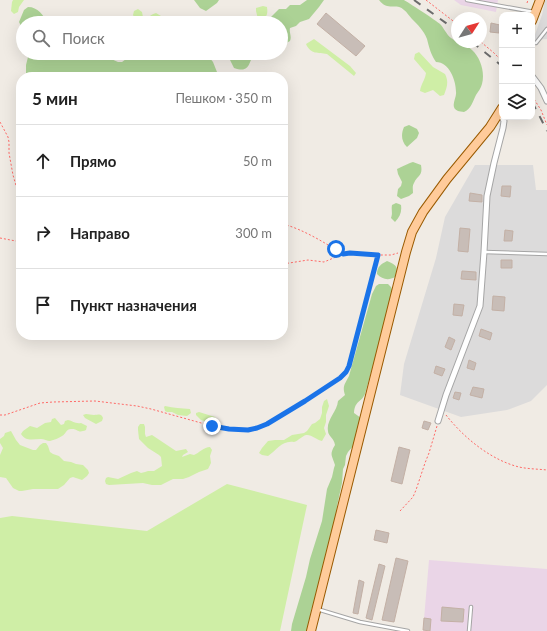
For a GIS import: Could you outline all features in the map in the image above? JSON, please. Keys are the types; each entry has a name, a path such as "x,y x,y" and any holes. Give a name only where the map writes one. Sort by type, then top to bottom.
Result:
{"main road":[{"path":"535,12 540,0"},
{"path":"311,631 406,252 417,222 423,212 437,192 499,116"}],"street":[{"path":"535,79 544,88 547,101"},
{"path":"438,422 449,388 480,306 487,196 504,120"}],"lane":[{"path":"467,0 535,12"},
{"path":"535,43 547,29"},
{"path":"484,252 547,254"},
{"path":"469,631 471,607"},
{"path":"317,609 360,622 408,631"}],"path":[{"path":"426,0 451,19"},
{"path":"487,47 499,58"},
{"path":"535,101 547,125"},
{"path":"0,122 8,137 9,153 16,186"},
{"path":"288,225 332,246 343,254"},
{"path":"0,238 16,241"},
{"path":"288,263 308,260 324,262 343,254 350,253 391,255 406,252"},
{"path":"0,415 5,415 40,403 95,401 150,409 212,426 229,429 248,430 267,424 340,378 346,372 349,366 378,255"},
{"path":"442,410 453,424 491,456 518,467 547,470"},
{"path":"400,511 413,497 416,490 438,422"}],"shaded area":[{"path":"454,0 498,0 496,12 461,5"},
{"path":"545,0 547,0 547,39 535,40 535,34 542,15"},
{"path":"475,165 533,165 536,190 547,190 547,385 531,401 507,410 461,417 400,395 404,364 436,258 445,217"},
{"path":"429,560 547,569 547,631 423,631"}],"green space":[{"path":"13,0 24,0 19,7 18,12 14,14 11,11"},
{"path":"194,0 219,0 206,11 200,8"},
{"path":"307,0 324,0 309,19 290,28 291,38 288,42 288,16 272,16 279,9 286,9 290,5 300,5"},
{"path":"379,0 404,0 438,22 451,38 451,48 469,48 475,53 482,66 483,80 472,105 466,111 458,111 455,109 454,102 456,87 451,72 445,65 436,62 431,54 426,36 421,28 401,8 382,4"},
{"path":"263,6 267,7 266,16 257,16 256,8"},
{"path":"28,7 32,7 43,16 22,16 24,10"},
{"path":"138,9 142,12 143,16 134,16 134,11"},
{"path":"156,13 161,16 149,16"},
{"path":"314,39 350,66 356,73 354,76 327,54 310,50 306,44"},
{"path":"419,52 433,67 445,74 447,84 444,95 440,96 433,90 425,93 420,91 426,73 414,59 415,54"},
{"path":"27,60 114,60 122,62 125,60 211,60 217,72 26,72"},
{"path":"230,60 251,60 248,66 244,69 234,68"},
{"path":"409,125 417,129 419,133 417,138 407,147 403,140 402,132 404,127"},
{"path":"413,162 421,165 421,173 413,184 413,193 401,199 397,196 398,189 402,182 397,169"},
{"path":"396,203 401,205 401,212 395,222 391,218 392,205"},
{"path":"387,261 395,265 397,269 395,277 390,279 383,278 377,274 380,266"},
{"path":"379,284 388,284 393,292 365,394 357,404 354,413 361,418 354,445 346,456 336,516 315,601 311,610 310,631 291,631 310,559 322,521 327,489 335,465 332,453 335,445 328,433 329,423 338,401 345,395 344,385 349,376 372,294 376,286"},
{"path":"327,399 329,406 324,428 326,434 322,441 310,435 306,435 294,442 286,442 268,456 259,453 268,441 284,440 292,435 307,431 312,424 320,419 324,401"},
{"path":"165,406 190,409 191,413 187,416 178,415 165,411"},
{"path":"199,412 215,417 216,421 212,423 201,420 196,415 196,413"},
{"path":"83,415 101,415 103,418 102,421 96,424 85,418"},
{"path":"55,418 61,425 68,420 81,423 87,426 86,430 79,431 69,429 61,437 50,441 42,439 27,439 21,434 30,426 37,428 45,423 51,422 52,419"},
{"path":"140,424 144,424 146,437 152,435 176,451 186,449 188,452 182,457 190,454 194,455 210,447 212,450 210,456 211,463 208,469 183,479 173,479 161,485 143,483 106,484 105,481 108,477 118,479 137,471 141,473 154,471 162,466 161,457 148,448 139,439 138,427"},
{"path":"11,431 20,445 36,450 40,445 46,443 50,452 59,456 64,461 83,465 89,473 82,480 73,477 70,478 58,489 33,489 19,491 13,488 6,478 0,477 0,455 3,448 0,443 0,439 5,433"},
{"path":"227,484 307,505 280,631 0,631 0,518 12,516 147,531"}],"building":[{"path":"326,13 365,46 356,56 317,24"},
{"path":"491,23 499,25 499,33 490,32"},
{"path":"502,186 511,186 510,197 501,196"},
{"path":"470,193 482,195 482,202 469,201"},
{"path":"460,228 470,229 468,252 458,251"},
{"path":"505,230 513,231 512,241 504,241"},
{"path":"501,260 512,260 512,268 501,268"},
{"path":"462,271 476,272 476,280 461,279"},
{"path":"493,296 505,297 504,311 492,310"},
{"path":"454,304 464,305 462,316 453,315"},
{"path":"481,329 492,333 490,340 479,336"},
{"path":"449,337 455,340 451,350 445,347"},
{"path":"469,360 476,363 474,370 467,368"},
{"path":"436,366 445,369 442,376 434,373"},
{"path":"473,387 484,389 482,398 470,395"},
{"path":"455,392 461,393 459,400 453,398"},
{"path":"424,421 431,423 428,430 422,428"},
{"path":"399,447 410,450 402,484 391,481"},
{"path":"376,530 389,533 387,543 374,540"},
{"path":"396,558 408,561 394,622 382,620"},
{"path":"379,564 385,566 372,620 366,618"},
{"path":"359,580 364,582 358,614 353,613"},
{"path":"442,607 464,609 463,622 441,621"},
{"path":"424,618 431,619 430,631 423,630"}],"railway":[{"path":"414,0 451,27"},
{"path":"480,48 499,64"},
{"path":"535,108 547,131"}],"route":[{"path":"212,426 240,430 257,428 267,424 305,401 344,375 349,366 378,255 358,253 343,254 336,249"}]}
